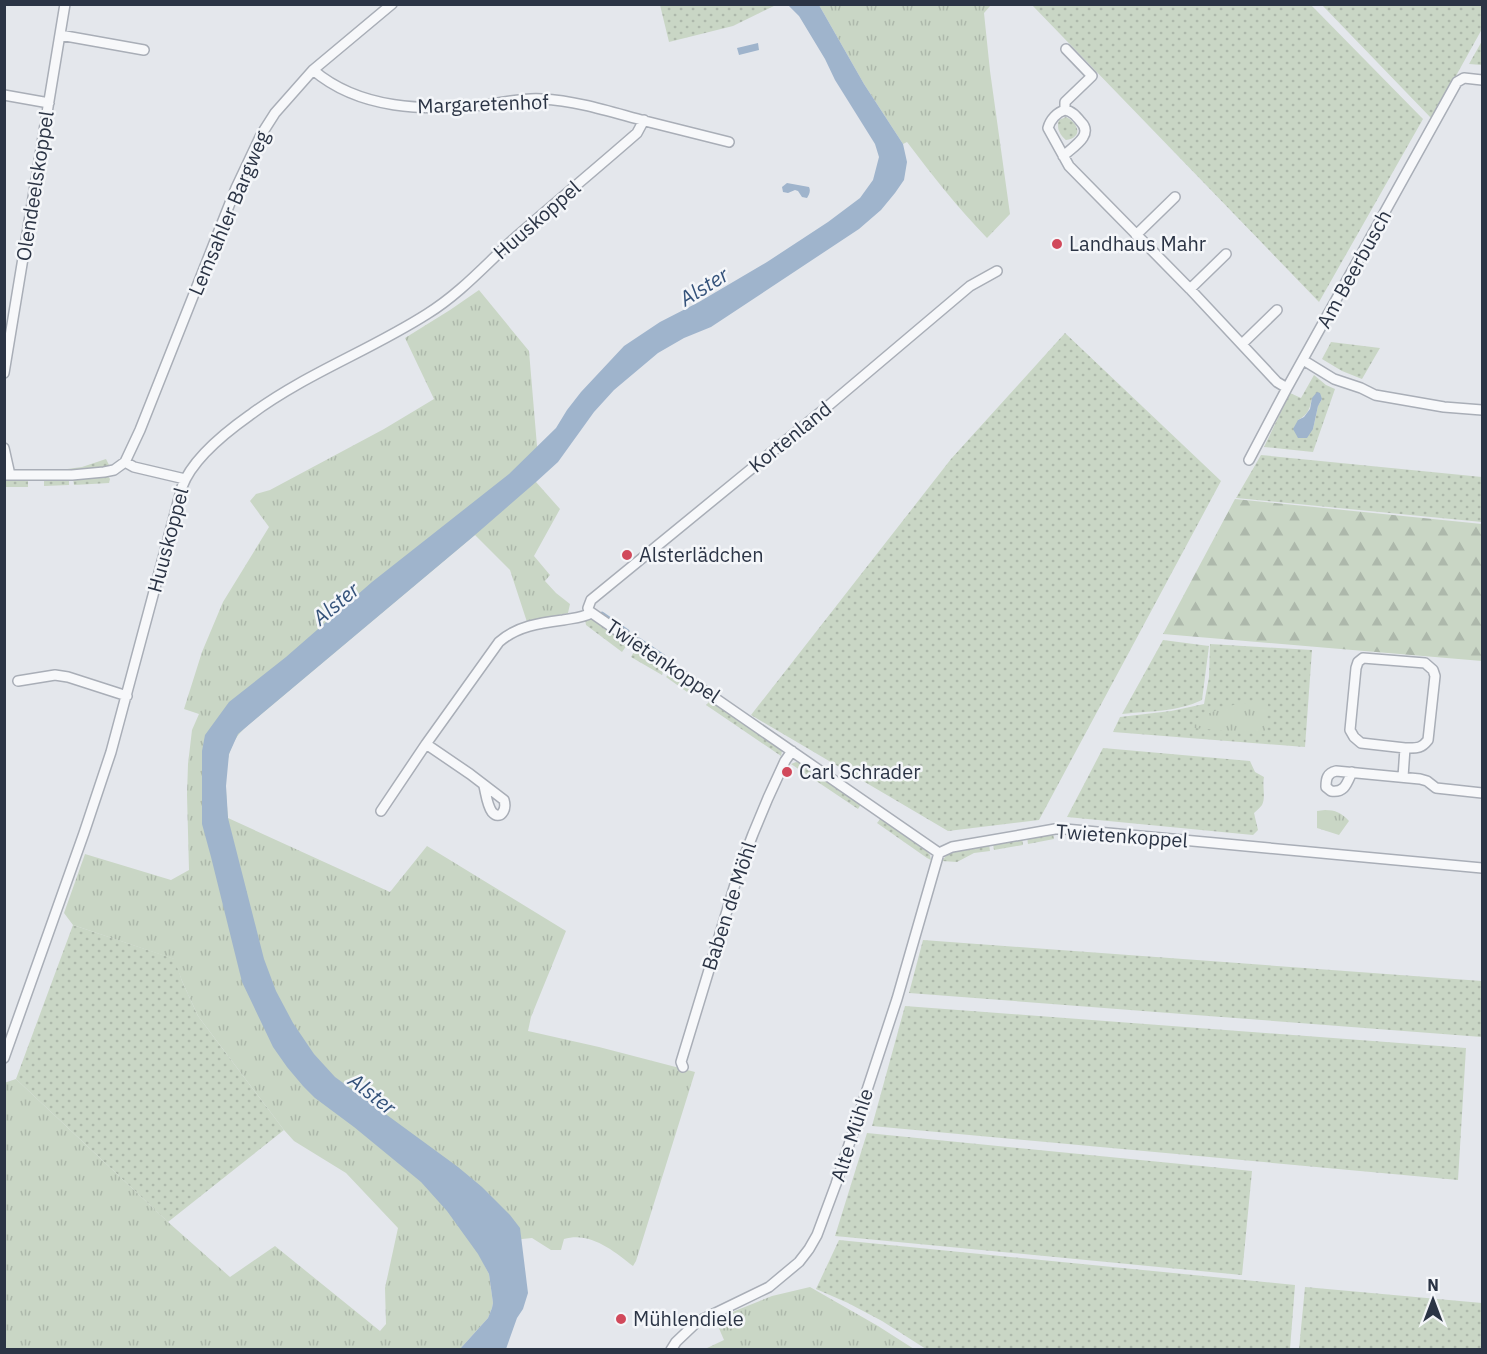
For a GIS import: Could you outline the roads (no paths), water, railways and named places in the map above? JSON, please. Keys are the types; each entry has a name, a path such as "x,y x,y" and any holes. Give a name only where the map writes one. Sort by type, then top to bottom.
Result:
{"street":[{"name":"Olendeelskoppel","path":"4,373 65,4"},
{"name":"Lemsahler Bargweg","path":"125,462 140,430 236,188 261,135 275,113 313,70 392,4"},
{"path":"60,35 144,50"},
{"path":"1065,110 1065,102 1092,76 1066,49"},
{"name":"Margaretenhof","path":"313,70 324,80 367,99 412,108 462,107 540,98 593,106 729,142"},
{"name":"Am Beerbusch","path":"1249,460 1457,82 1460,79 1482,80"},
{"path":"4,95 49,103"},
{"path":"1063,156 1084,137 1086,132 1085,126 1070,111 1065,110 1060,111 1049,123 1048,128 1063,156 1069,166 1190,289 1277,382 1287,388"},
{"name":"Huuskoppel","path":"4,1058 102,779 127,696 185,479 205,454 265,403 428,314 448,299 637,133 644,120"},
{"path":"1136,235 1175,197"},
{"path":"1190,289 1226,254"},
{"name":"Kortenland","path":"589,610 591,600 828,406 970,286 997,270"},
{"path":"1242,344 1277,310"},
{"path":"1303,360 1334,379 1375,395 1444,407 1482,410"},
{"path":"4,448 7,475 72,475 104,472 114,470 125,462 134,467 185,479"},
{"path":"381,811 499,642 508,634 521,628 580,617 589,610"},
{"name":"Twietenkoppel","path":"589,610 939,853 952,848 1065,829 1482,868"},
{"path":"1363,658 1425,663 1433,670 1435,676 1428,740 1424,746 1405,748 1361,742 1350,730 1356,668 1358,662 1363,658"},
{"path":"18,681 55,675 83,681 127,696"},
{"path":"426,744 484,786"},
{"path":"1403,777 1405,748"},
{"name":"Baben de Möhl","path":"683,1066 681,1062 740,868 768,798 792,751"},
{"path":"1352,772 1403,777 1426,781 1436,788 1482,793"},
{"name":"Alte Mühle","path":"671,1350 697,1322 769,1287 799,1262 817,1235 897,999 939,853"}],"water":[{"path":"788,5 819,5 864,84 903,144 907,162 904,180 895,193 881,210 859,229 711,327 684,338 658,353 614,390 594,412 558,462 475,535 238,734 229,754 226,786 228,818 264,959 276,991 293,1023 314,1054 335,1077 458,1167 482,1187 520,1228 528,1293 506,1349 460,1349 488,1318 493,1303 489,1274 478,1254 447,1211 421,1182 315,1098 287,1067 273,1047 242,982 202,824 202,751 205,735 229,702 286,657 372,582 509,474 556,428 581,392 624,346 660,322 767,262 860,198 873,180 879,157 875,144 799,16"},
{"path":"758,43 759,50 739,55 737,48"},
{"path":"787,183 809,187 807,198 802,197 795,190 788,193 783,192 782,187"},
{"path":"1317,392 1320,393 1322,399 1318,406 1313,429 1307,438 1298,438 1293,429 1298,420 1304,417 1310,409 1312,398"}],"waterway":[{"path":"602,613 628,631"},
{"path":"639,639 664,656"}],"place":[{"name":"Landhaus Mahr","path":"1057,244"},
{"name":"Alsterlädchen","path":"627,555"},
{"name":"Carl Schrader","path":"787,772"},
{"name":"Mühlendiele","path":"621,1319"}],"water label":[{"name":"Alster","path":"704,287"},
{"name":"Alster","path":"336,604"},
{"name":"Alster","path":"372,1094"}]}
